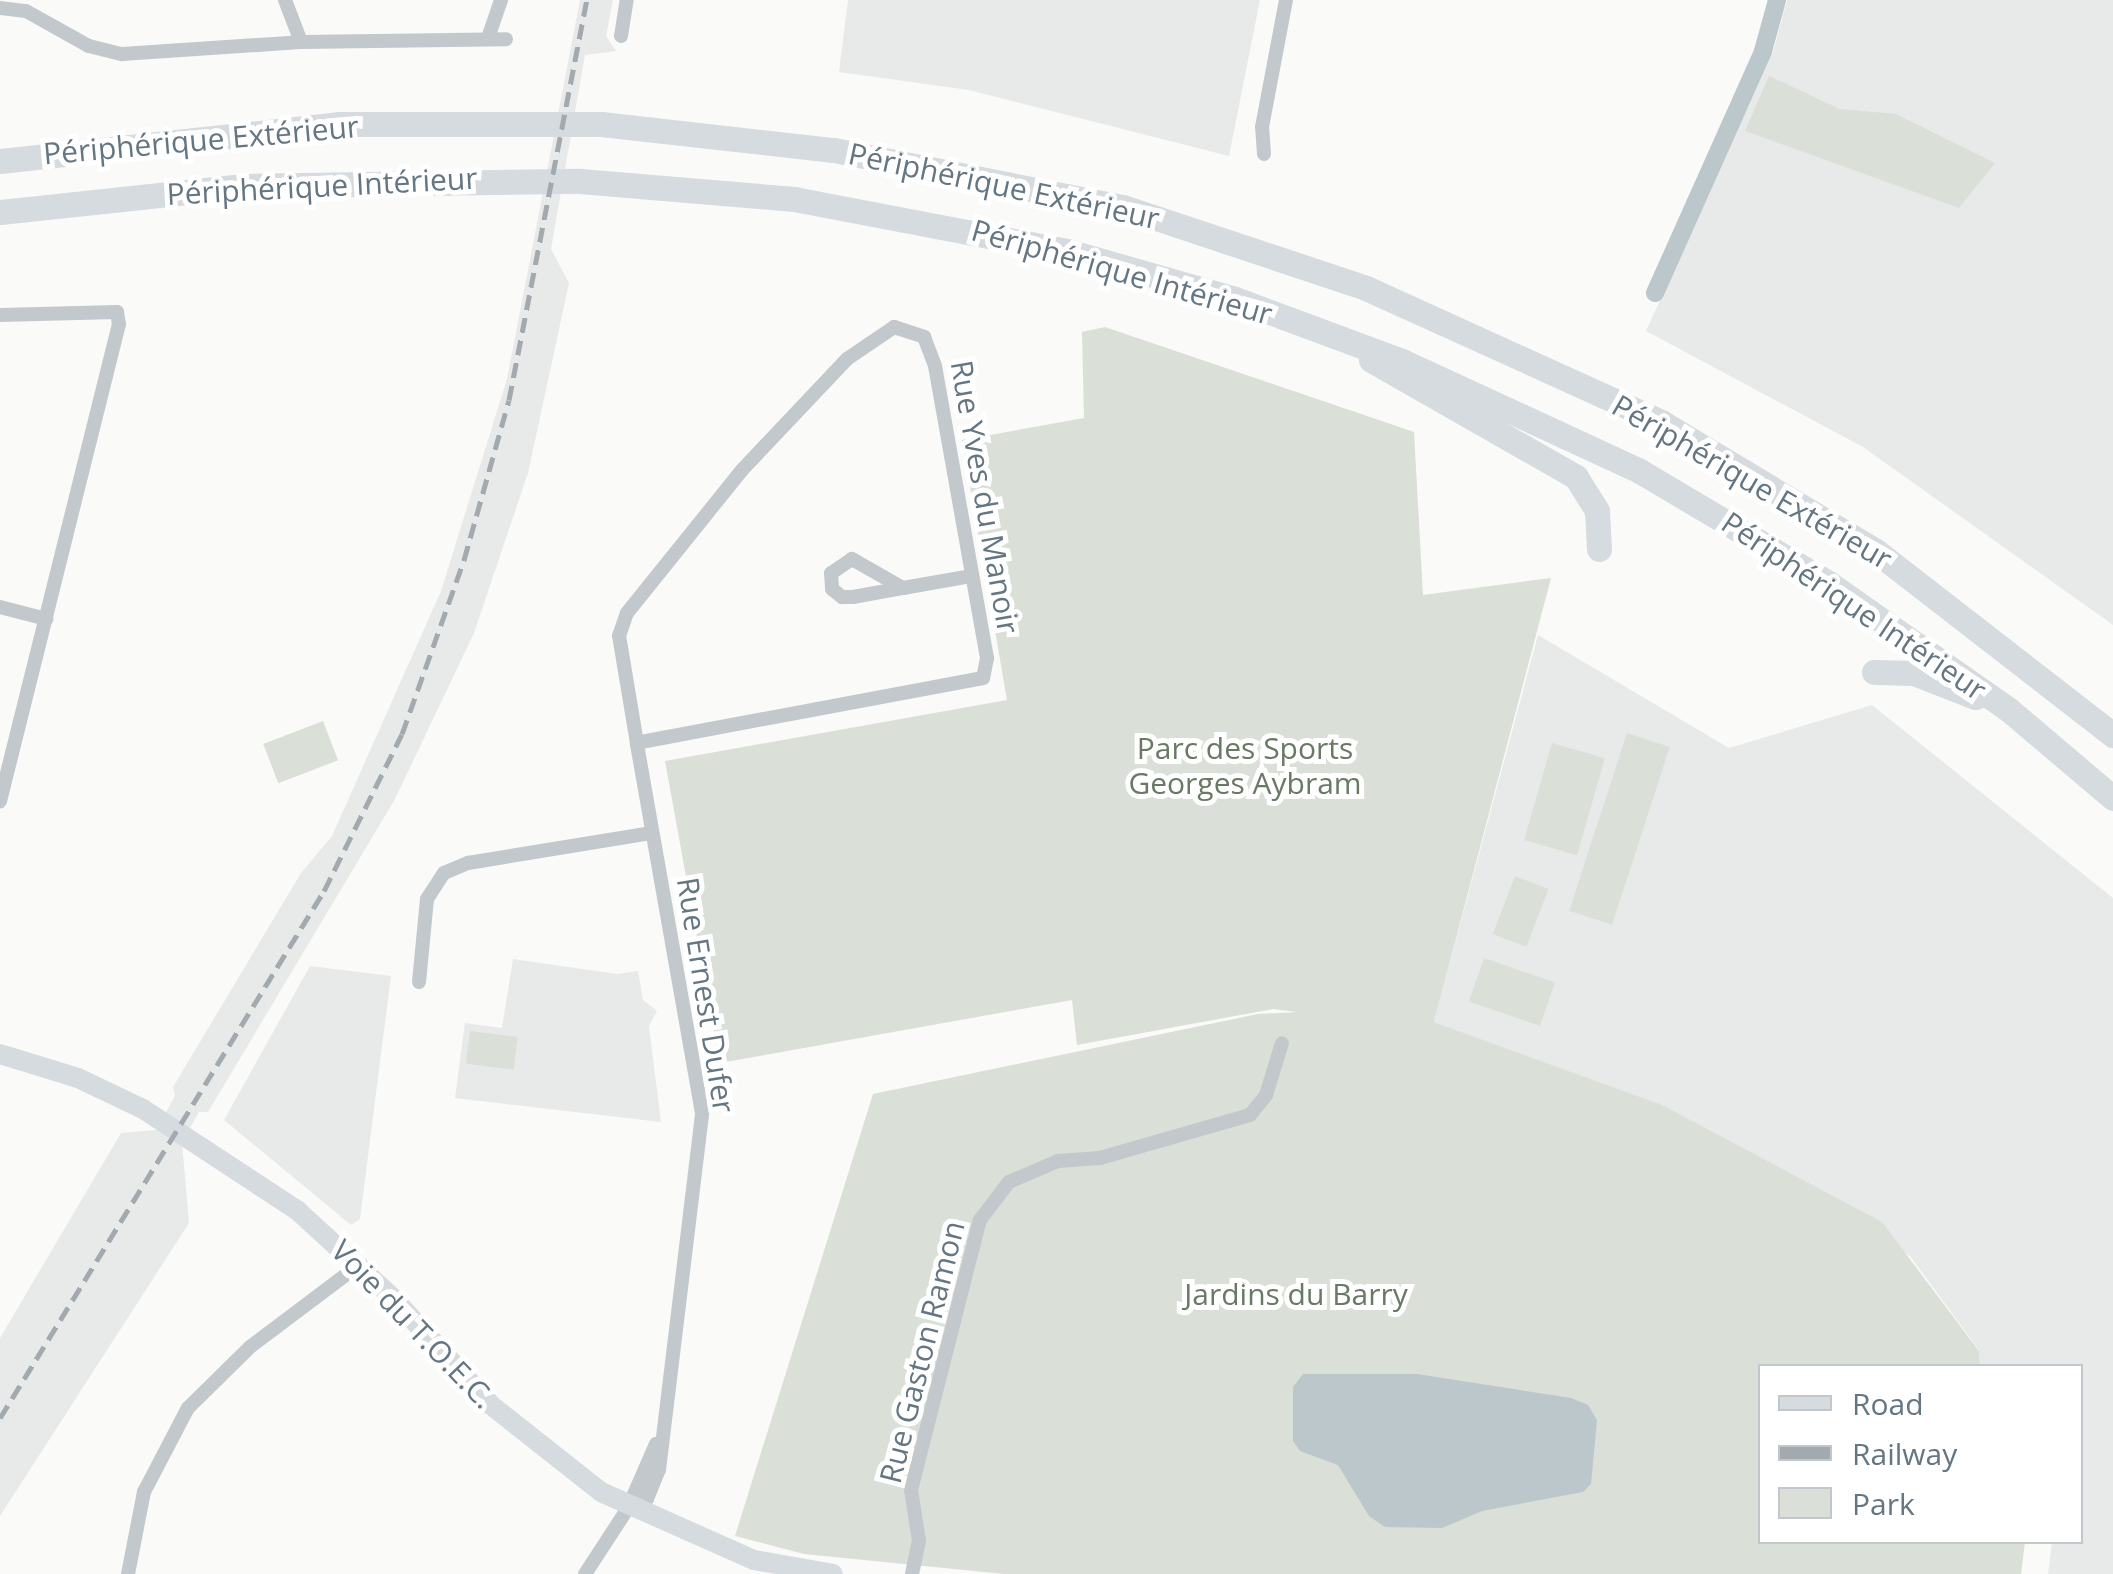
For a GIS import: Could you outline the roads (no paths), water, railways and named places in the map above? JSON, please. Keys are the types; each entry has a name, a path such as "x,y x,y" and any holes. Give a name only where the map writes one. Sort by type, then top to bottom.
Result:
{"highway":[{"name":"Périphérique Extérieur","path":"0,161 338,124 601,124 834,150 1122,208 1366,288 1661,422 1877,552 2113,735"},
{"name":"Périphérique Intérieur","path":"0,212 368,180 560,180 719,192 894,215 1066,251 1235,299 1467,387 1638,470 1828,582 2008,709 2113,798"},
{"path":"1338,338 1576,476 1597,510 1599,549"},
{"path":"1874,672 1914,672 2008,709"}],"street":[{"path":"36,0 36,17"},
{"path":"285,0 301,42"},
{"path":"488,35 501,0"},
{"path":"621,36 627,0"},
{"path":"1264,154 1262,127 1286,0"},
{"path":"0,8 36,17 89,46 122,54 301,42 488,35 506,39"},
{"path":"0,315 117,312 118,346 0,801"},
{"name":"Rue Yves du Manoir","path":"894,326 918,332 929,345 972,576 987,658 983,678 636,743 619,636 627,612 742,470 847,359 894,326"},
{"path":"902,588 852,559 831,573 832,589 842,598 902,588 972,576"},
{"path":"0,607 46,619"},
{"name":"Rue Ernest Dufer","path":"585,1574 628,1508 647,1499 653,1487 702,1112 636,743"},
{"path":"419,982 426,899 444,873 468,863 651,833"},
{"name":"Rue Gaston Ramon","path":"912,1574 919,1541 911,1490 980,1220 1009,1182 1058,1161 1100,1158 1250,1115 1266,1095 1282,1043"},
{"name":"Voie du T.O.E.C.","path":"0,1054 78,1078 143,1110 298,1211 359,1265 491,1405 546,1453 628,1508 754,1560 833,1574"},
{"path":"128,1574 144,1492 188,1408 250,1347 359,1265"}],"waterway":[{"path":"1655,293 1763,51 1777,0"}],"railway":[{"path":"0,1418 324,891 402,734 464,560 509,400 587,0"}],"park label":[{"name":"Parc des Sports Georges Aybram","path":"1245,765"},
{"name":"Jardins du Barry","path":"1296,1294"}]}
